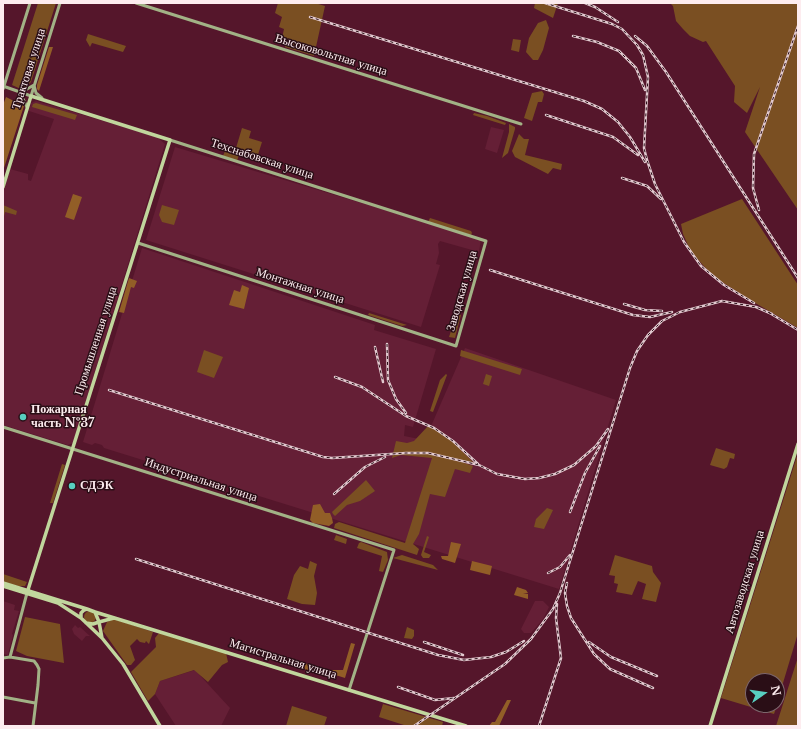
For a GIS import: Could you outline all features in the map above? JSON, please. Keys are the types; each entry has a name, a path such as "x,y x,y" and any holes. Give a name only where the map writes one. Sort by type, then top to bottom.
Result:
{"main road":[{"name":"Техснабовская улица","path":"31,96 170,140"},
{"name":"Трактовая улица","path":"3,187 31,96"},
{"path":"27,107 33,101 43,100"},
{"name":"Промышленная улица","path":"27,591 170,140"},
{"name":"Автозаводская улица","path":"710,726 798,444"},
{"name":"Магистральная улица","path":"3,584 115,617 466,726"},
{"name":"Магистральная улица","path":"27,591 58,604 81,618 102,638 123,664 160,726"},
{"path":"81,618 81,613 87,609"},
{"path":"95,612 99,622 102,638"},
{"path":"86,623 93,624 115,617"}],"street":[{"path":"30,3 3,88 31,96"},
{"name":"Трактовая улица","path":"31,96 60,3"},
{"name":"Высоковольтная улица","path":"136,3 520,124"},
{"path":"20,93 34,85 36,93 43,100"},
{"path":"20,93 27,107"},
{"name":"Техснабовская улица","path":"170,140 486,242"},
{"name":"Заводская улица","path":"456,346 486,242"},
{"name":"Монтажная улица","path":"138,243 456,346"},
{"name":"Индустриальная улица","path":"3,427 394,550 349,690"},
{"path":"10,657 27,591"},
{"path":"3,658 10,657 34,661 37,664 39,669 33,726"},
{"path":"3,697 35,703"}],"shaded area":[{"path":"38,3 56,3 31,82 23,90 12,85"},
{"path":"278,3 315,3 325,6 314,56 285,47 287,39 282,38 284,29 279,27 282,17 275,13"},
{"path":"535,3 558,3 553,18 534,8"},
{"path":"670,3 798,3 798,210 745,132 760,87 747,113 734,102 735,86 706,41 703,42 690,36 683,29 676,21 673,6"},
{"path":"546,20 549,28 543,50 538,60 533,60 526,52 529,38 538,23"},
{"path":"88,34 126,46 123,52 92,43 90,47 86,40"},
{"path":"513,39 521,40 519,52 511,50"},
{"path":"49,47 53,47 39,91 37,89 37,85"},
{"path":"542,91 544,94 542,102 538,102 532,121 524,118 532,93"},
{"path":"6,97 24,106 3,171 3,105"},
{"path":"36,101 157,137 165,144 73,443 68,445 3,425 3,191 10,169 28,174 28,180 31,181 54,119 29,111 31,103"},
{"path":"36,103 77,115 75,120 32,107 33,104"},
{"path":"474,113 506,123 505,125 473,115"},
{"path":"509,124 515,127 515,129 508,153 502,158 509,132"},
{"path":"491,127 504,130 497,153 485,149"},
{"path":"242,128 251,131 249,138 262,142 256,161 248,158 250,152 236,148"},
{"path":"519,134 524,139 529,139 525,155 562,164 561,170 553,168 548,174 515,157 512,151"},
{"path":"175,147 481,239 479,252 440,241 438,244 439,253 436,264 440,265 421,327 146,240"},
{"path":"225,151 239,155 237,161 223,156"},
{"path":"73,194 82,197 74,220 65,217"},
{"path":"742,199 798,285 798,328 745,297 713,276 691,252 683,234 681,224"},
{"path":"3,205 17,211 16,215 5,212 3,220"},
{"path":"162,205 179,210 174,225 162,222 159,215"},
{"path":"430,218 471,231 472,233 471,235 428,222"},
{"path":"142,248 375,325 374,330 436,349 413,427 405,425 404,436 425,440 465,348 616,400 559,589 104,448 102,445 95,443 92,445 83,442"},
{"path":"129,278 137,281 134,288 131,287 124,313 119,312"},
{"path":"242,285 249,288 244,309 229,305 234,290 240,292"},
{"path":"369,313 407,325 402,326 368,315"},
{"path":"457,313 461,315 455,338 449,337"},
{"path":"204,350 223,357 214,378 197,372"},
{"path":"461,350 522,369 520,375 460,356"},
{"path":"446,374 447,375 433,412 430,411 440,380"},
{"path":"486,374 492,376 489,386 483,384"},
{"path":"428,426 436,428 446,435 474,463 462,462 473,466 470,473 455,469 445,497 430,494 419,534 413,544 419,549 417,555 334,528 335,524 339,522 405,543 432,458 401,455 392,458 396,441 407,443 414,441"},
{"path":"716,448 735,454 734,459 730,458 727,467 724,469 710,465"},
{"path":"798,453 798,633 785,676 785,673 745,673 745,705 721,698"},
{"path":"62,464 65,465 53,503 50,503"},
{"path":"366,480 375,491 360,501 347,505 335,516 332,512"},
{"path":"320,504 325,513 330,513 333,523 329,526 313,523 310,520 313,505"},
{"path":"547,508 553,510 544,529 534,527 536,519"},
{"path":"336,535 347,539 346,544 334,540"},
{"path":"427,536 429,537 424,552 431,555 429,558 423,558 421,555"},
{"path":"361,542 387,552 388,560 383,572 379,571 382,556 357,548"},
{"path":"451,542 461,544 455,563 442,559 441,556 448,556"},
{"path":"402,555 433,565 438,570 393,558"},
{"path":"615,555 652,566 653,572 661,583 656,602 642,599 646,584 638,581 632,595 616,592 618,584 614,583 615,576 609,575"},
{"path":"310,561 317,564 314,576 317,593 315,605 302,604 287,599 294,575 300,566 308,569"},
{"path":"472,561 492,566 490,575 470,570"},
{"path":"3,574 27,582 25,586 18,586 3,582"},
{"path":"517,587 526,590 528,593 523,593 528,594 528,599 514,595"},
{"path":"3,601 15,605 14,610 19,611 12,634 8,655 3,654"},
{"path":"535,601 543,601 549,607 543,619 531,633 524,633 521,629"},
{"path":"88,611 92,611 96,617 92,623 88,623 84,619 84,615"},
{"path":"25,617 60,624 64,663 27,656 16,651"},
{"path":"114,619 153,632 149,644 146,641 145,643 140,642 137,639 130,646 135,660 131,665 127,665 103,631 107,622"},
{"path":"75,625 78,628 80,627 90,636 86,636 82,641 74,634 72,629"},
{"path":"407,627 414,630 414,636 412,639 404,638"},
{"path":"159,633 226,653 228,662 222,665 208,682 194,670 160,681 155,694 148,701 131,672 156,647 155,638"},
{"path":"351,643 355,644 345,678 326,672 327,670 343,670"},
{"path":"798,657 798,726 776,726 780,713 785,713 785,698"},
{"path":"297,661 322,668 321,674 294,666"},
{"path":"195,670 230,708 221,726 176,726 155,694 160,681"},
{"path":"507,700 511,700 499,726 489,726 492,722 495,722"},
{"path":"383,704 443,722 442,726 407,726 379,717"},
{"path":"292,706 327,717 324,726 286,726"}],"railway":[{"path":"545,3 612,24 622,29 637,45 643,55 648,77 644,148 655,184 684,242 701,266 724,285 754,303"},
{"path":"585,3 595,7 618,22"},
{"path":"310,17 584,101 602,109 618,122 630,137 645,162"},
{"path":"759,210 753,188 754,154 798,26"},
{"path":"573,36 597,42 619,51 636,68 645,90"},
{"path":"635,36 647,46 666,72 798,278"},
{"path":"546,115 613,137 638,155"},
{"path":"622,178 647,186 661,199"},
{"path":"490,270 633,315 650,317 672,312"},
{"path":"414,726 505,664 531,639 553,609 560,593 630,368 637,351 648,335 662,321 680,312 722,301 756,307 772,314"},
{"path":"624,304 645,310 662,311"},
{"path":"768,312 798,330"},
{"path":"387,344 388,380 396,399 406,413"},
{"path":"375,347 383,382"},
{"path":"335,377 362,387 406,416 434,428 453,441 478,464"},
{"path":"109,390 323,457 332,458 428,453 479,465 497,474 525,479 539,478 555,474 574,465 596,446 608,429"},
{"path":"570,512 585,473 600,446"},
{"path":"334,494 365,467 385,457"},
{"path":"548,573 560,567 570,555"},
{"path":"136,559 438,655 464,660 491,657 506,652 524,641"},
{"path":"567,583 565,593 571,618 594,654 610,669 653,688"},
{"path":"539,726 561,658 556,618 557,604"},
{"path":"424,642 463,655"},
{"path":"589,642 611,657 657,676"},
{"path":"398,687 435,700 454,698"}],"place":[{"name":"Пожарная часть №37","path":"23,417"},
{"name":"СДЭК","path":"72,486"}]}
